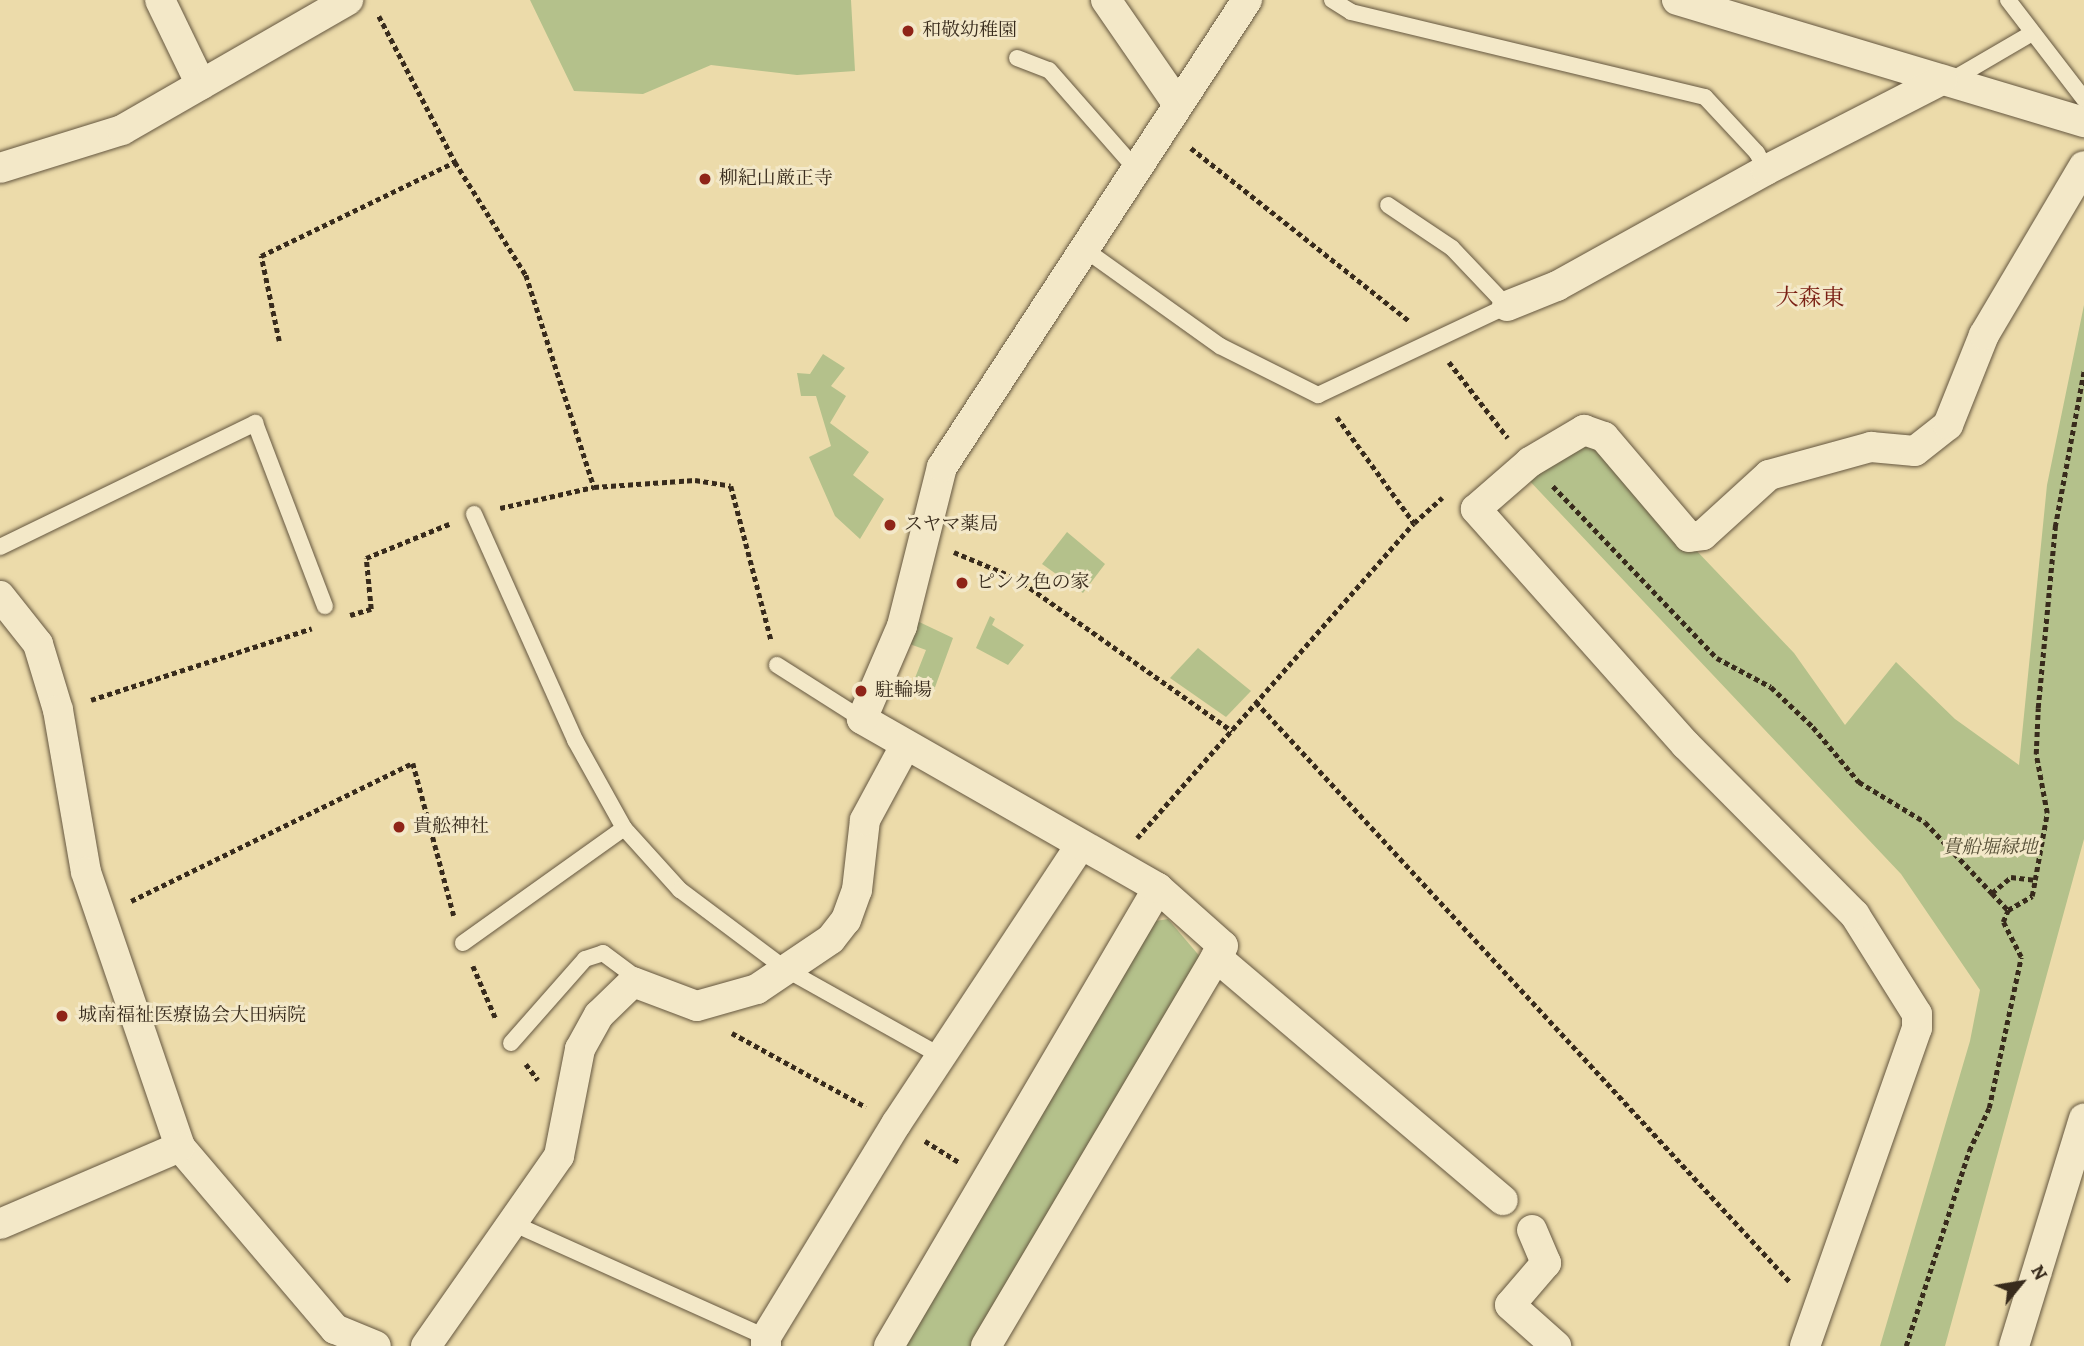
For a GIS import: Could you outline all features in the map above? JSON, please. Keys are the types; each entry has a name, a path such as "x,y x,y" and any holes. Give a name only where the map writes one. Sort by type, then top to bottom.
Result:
{"street":[{"path":"160,0 201,85"},
{"path":"0,168 122,130 348,0"},
{"path":"1106,0 1170,115"},
{"path":"986,1346 1223,946 1158,888 1115,863 1079,847 862,719 902,626 942,467 1170,115 1248,0"},
{"path":"1677,0 2084,122"},
{"path":"1507,306 1557,286 1766,170 1945,81"},
{"path":"1805,1346 1815,1309 1917,1028 1917,1014 1855,915 1686,745 1476,509 1522,453 1584,430 1597,433 1683,534 1696,537 1769,475 1871,447 1915,450 1948,425 1951,400 1984,323 2084,166"},
{"path":"0,596 38,645 58,710 86,872 180,1147 335,1329 376,1346"},
{"path":"426,1346 559,1156 580,1049 600,1015 624,987 633,982 646,984 697,1006 757,989 831,939 846,920 857,890 865,820 905,746"},
{"path":"766,1341 896,1124 1079,847"},
{"path":"889,1346 1158,888"},
{"path":"1216,957 1503,1200"},
{"path":"2014,1346 2084,1119"},
{"path":"0,1224 180,1147"},
{"path":"1532,1230 1546,1263 1510,1306 1556,1346"}],"lane":[{"path":"1332,0 1350,12 1705,97 1757,152 1766,170"},
{"path":"2008,0 2084,99"},
{"path":"1945,81 2032,33"},
{"path":"1017,58 1049,71 1136,169"},
{"path":"1084,249 1220,346 1318,396 1507,306 1452,248 1388,205"},
{"path":"0,547 255,423 325,606"},
{"path":"474,514 575,740 624,828 680,890 787,970 940,1056"},
{"path":"777,665 862,719"},
{"path":"463,943 624,828"},
{"path":"512,1043 585,959 603,953 646,984"},
{"path":"512,1223 766,1341"}],"path":[{"path":"377,12 455,162 526,275 594,486"},
{"path":"1170,115 1300,231 1432,340 1522,453 1717,658 1771,687 1813,727 1859,782 1925,822 2008,910"},
{"path":"279,341 261,256 455,162"},
{"path":"1906,1346 1969,1151 1989,1108 2021,957 2006,933 2003,922 2008,910 2032,896 2048,813 2036,754 2038,708 2055,527 2084,370"},
{"path":"1318,396 1414,523"},
{"path":"345,617 371,608 366,558 474,514 594,486 695,480 732,486 777,665"},
{"path":"1115,863 1414,523 1459,488 1476,509"},
{"path":"923,539 1016,578 1232,731"},
{"path":"58,710 319,625"},
{"path":"1256,702 1815,1309"},
{"path":"99,916 412,763 463,943 512,1043 567,1119"},
{"path":"1992,892 2011,877 2035,880"},
{"path":"697,1006 694,1012 896,1124 986,1178"}],"green space":[{"path":"530,0 851,0 855,71 797,75 711,65 643,94 574,91"},
{"name":"貴船堀緑地","path":"2084,305 2084,839 1945,1346 1880,1346 1970,1041 1980,990 1901,874 1525,476 1592,441 1794,653 1845,725 1896,662 1955,719 2019,765 2047,485"},
{"path":"823,354 845,368 831,386 846,396 830,423 869,452 853,475 884,499 860,539 835,516 809,457 831,446 816,396 801,396 797,373 810,374"},
{"path":"1067,532 1105,564 1083,593 1042,564"},
{"path":"990,616 995,619 992,625 1024,645 1008,665 976,648"},
{"path":"915,620 953,638 934,690 913,683 926,650 907,643"},
{"path":"1198,648 1251,691 1226,717 1170,678"},
{"path":"1168,919 1202,959 979,1346 898,1346 1149,922"}],"place":[{"name":"和敬幼稚園","path":"908,31"},
{"name":"柳紀山厳正寺","path":"705,179"},
{"name":"スヤマ薬局","path":"890,525"},
{"name":"ピンク色の家","path":"962,583"},
{"name":"駐輪場","path":"861,691"},
{"name":"貴舩神社","path":"399,827"},
{"name":"城南福祉医療協会大田病院","path":"62,1016"}],"district":[{"name":"大森東","path":"1810,298"}]}
